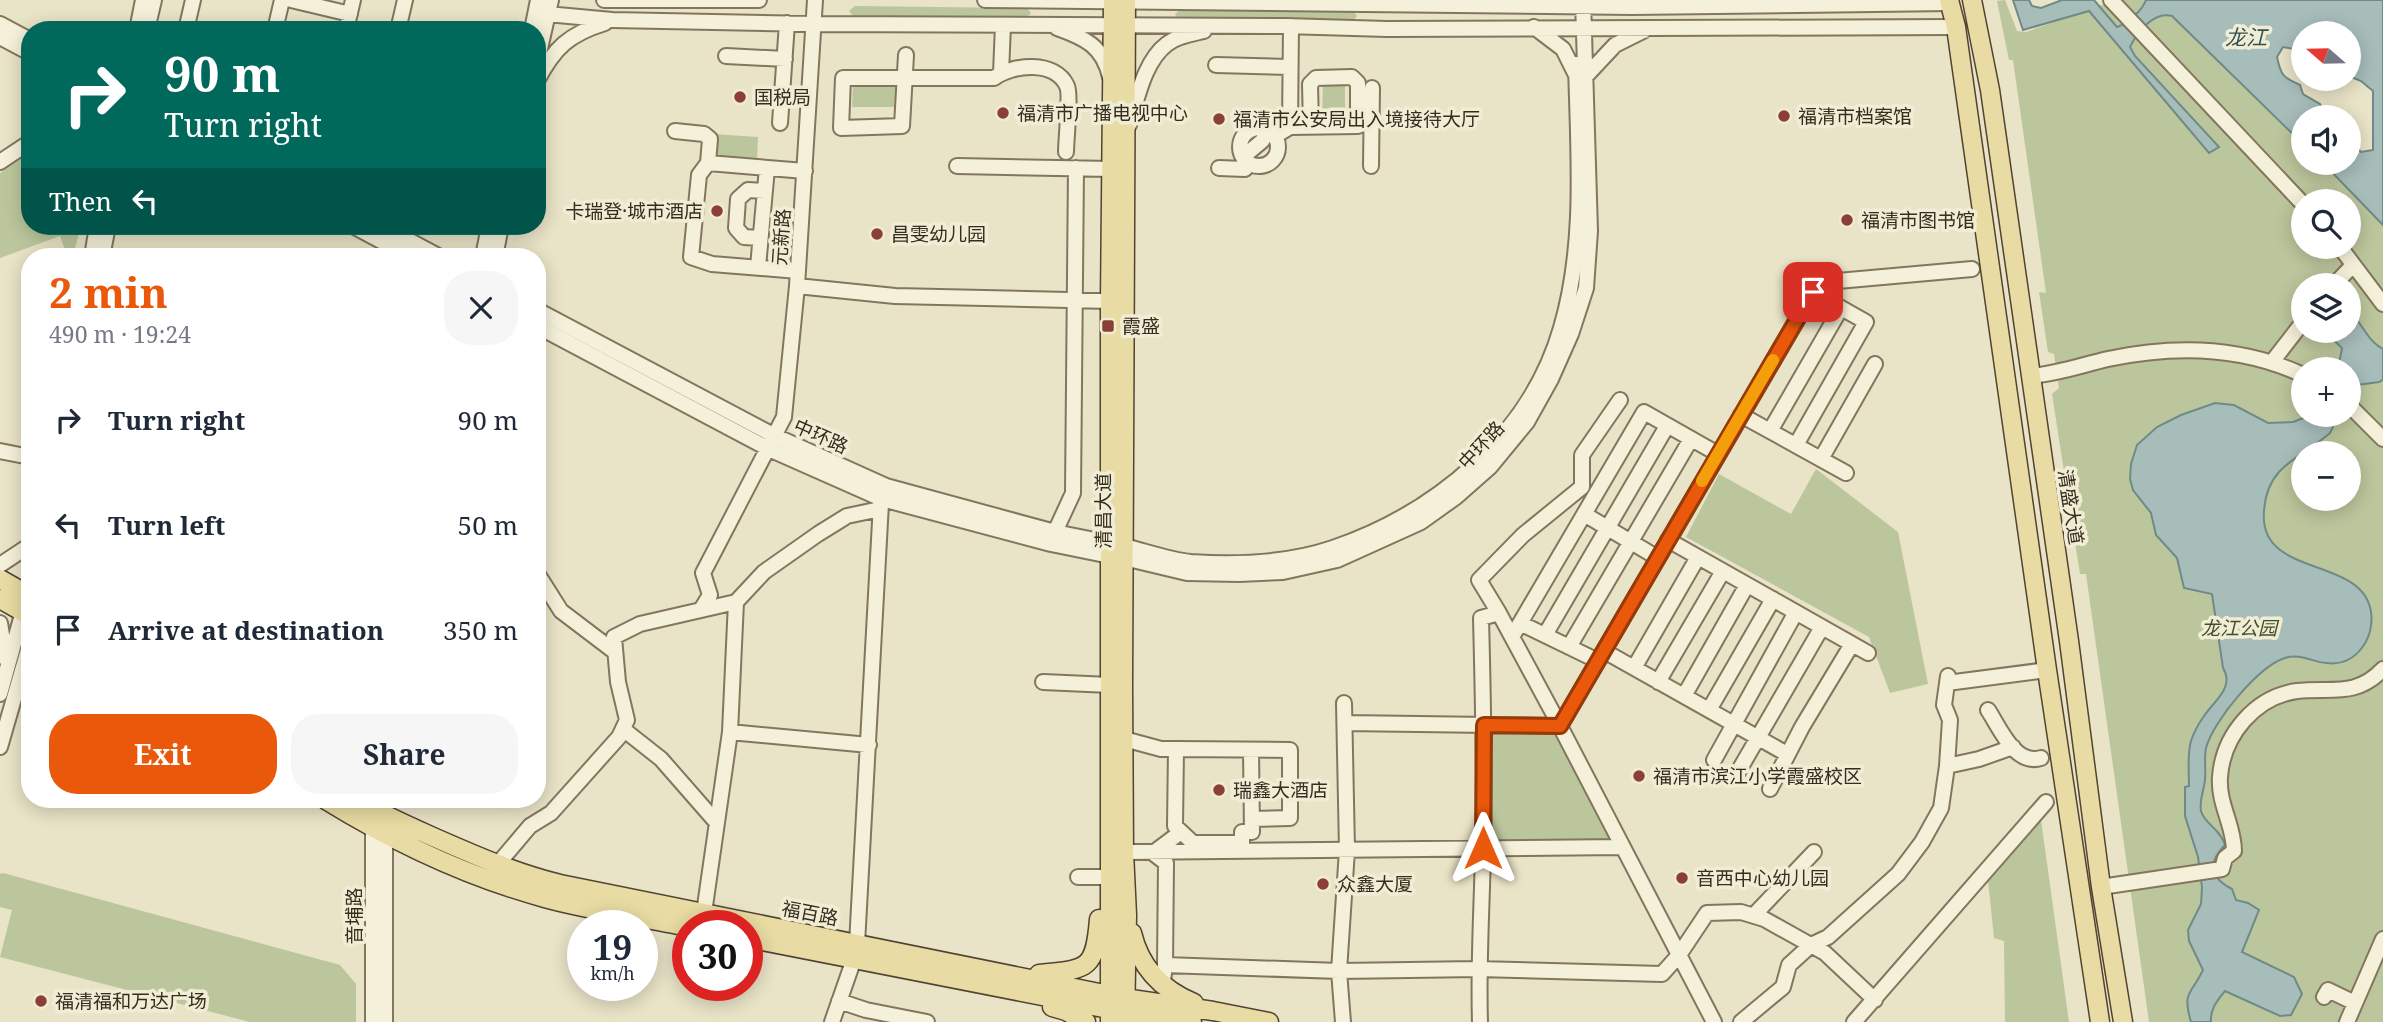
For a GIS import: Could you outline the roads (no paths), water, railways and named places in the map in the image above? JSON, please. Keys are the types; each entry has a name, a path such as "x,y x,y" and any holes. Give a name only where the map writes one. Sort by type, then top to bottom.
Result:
{"main road":[{"name":"清盛大道","path":"1972,0 1990,90 2069,641 2101,887 2123,1022"},
{"name":"清昌大道","path":"1117,1010 1109,883 1110,685 1117,551 1126,137 1120,1"},
{"path":"1950,2 1956,27 2100,1022"},
{"name":"清昌大道","path":"1117,1010 1127,915 1110,301 1112,98 1120,25"},
{"path":"0,579 21,596"},
{"path":"0,599 21,600"},
{"name":"福百路","path":"357,808 376,813 524,875 689,910"},
{"name":"福百路","path":"376,813 468,872 548,899 672,923"},
{"path":"1086,1022 1066,1011 1027,1000 1015,983 1072,972 1090,960 1097,947 1100,913 1109,883"},
{"path":"1127,915 1138,955 1162,974 1176,995 1213,1011"},
{"name":"福百路","path":"763,928 856,951 1015,983 1117,1010 1192,1022"},
{"name":"福百路","path":"763,940 856,951"},
{"name":"福百路","path":"1117,1010 1213,1011 1269,1022"}],"street":[{"path":"139,21 143,0"},
{"path":"149,21 154,0"},
{"path":"188,21 193,0"},
{"path":"277,21 282,0"},
{"path":"291,0 351,7"},
{"path":"400,21 405,0"},
{"path":"541,10 551,0"},
{"path":"604,0 759,0"},
{"name":"元新路","path":"702,608 710,595 703,573 784,417 797,286 815,0"},
{"path":"985,0 1498,5 1950,2"},
{"path":"2111,0 2291,191"},
{"name":"中环路","path":"882,498 1055,532 1187,573 1238,574 1283,572 1336,560 1421,522 1457,497 1490,467 1527,422 1551,379 1571,334 1586,288 1590,231 1579,3"},
{"path":"1633,28 1642,4"},
{"path":"1498,5 1498,27"},
{"path":"541,10 612,20 814,24 1291,26 1387,29 1956,27"},
{"path":"546,63 559,47 584,29 612,20"},
{"path":"780,123 787,23"},
{"path":"0,24 21,35"},
{"path":"1001,73 1003,25"},
{"path":"1049,25 1073,34 1100,50 1110,74 1112,98"},
{"path":"1126,137 1143,82 1155,56 1166,44 1189,34 1225,26"},
{"path":"1290,127 1291,26"},
{"path":"1534,27 1563,48 1581,76 1615,44 1649,28"},
{"path":"0,37 21,48"},
{"path":"906,55 905,78 902,126 841,128 843,78 905,78 994,78 1001,73 1037,66 1056,73 1068,87 1066,152"},
{"path":"726,56 785,59"},
{"path":"1216,65 1290,67"},
{"path":"1311,126 1310,83 1316,78 1352,77 1358,83 1371,166"},
{"path":"1365,126 1372,88"},
{"path":"1219,168 1245,169 1246,160 1240,147 1244,134 1256,128 1272,133 1290,127 1365,126"},
{"path":"675,131 704,134 710,139 708,163 699,175 691,257 712,264 798,271"},
{"path":"1246,160 1261,166 1272,162 1278,151 1272,133"},
{"path":"0,162 21,148"},
{"path":"708,163 805,171"},
{"path":"957,166 1111,169"},
{"path":"758,267 767,168"},
{"path":"1055,532 1073,493 1076,169"},
{"path":"760,238 744,237 736,228 738,199 748,190 765,191"},
{"path":"370,235 394,248"},
{"path":"399,235 423,248"},
{"path":"2349,259 2383,304"},
{"path":"2345,273 2353,265"},
{"path":"1793,285 1816,288 1972,269"},
{"path":"797,286 908,297 1110,301"},
{"path":"1796,445 1866,322 1841,308 1816,288"},
{"path":"1560,726 1816,288"},
{"path":"1770,431 1841,308"},
{"name":"中环路","path":"546,315 772,443"},
{"name":"中环路","path":"546,330 882,498 1051,544 1117,551"},
{"path":"2272,362 2291,337"},
{"path":"2030,376 2072,370 2136,354 2175,349 2221,352 2272,362 2291,370"},
{"path":"1821,459 1875,364"},
{"path":"1620,400 1582,455 1582,486 1523,536 1479,580 1560,726 1714,1022"},
{"path":"1512,637 1644,412 1718,454"},
{"path":"1741,415 1846,472"},
{"path":"2361,417 2383,439"},
{"path":"1545,635 1667,426"},
{"path":"1569,647 1691,439"},
{"path":"0,451 21,455"},
{"path":"497,865 530,826 551,813 619,737 627,720 618,682 614,637 640,624 736,602 764,572 818,534 882,498"},
{"path":"832,1022 856,951 882,498"},
{"path":"1584,514 1658,558"},
{"path":"1668,540 1868,653"},
{"path":"0,565 21,551"},
{"path":"1634,668 1698,556"},
{"path":"1658,682 1723,571"},
{"path":"1684,696 1748,585"},
{"path":"546,587 561,611 615,652"},
{"path":"1709,710 1773,599"},
{"path":"704,910 730,732 736,602"},
{"path":"1714,760 1732,723 1797,612"},
{"path":"1480,1022 1478,968 1484,725 1481,618 1499,613"},
{"path":"0,623 14,672"},
{"path":"1520,623 1569,647 1634,668 1787,754"},
{"path":"1738,772 1822,627"},
{"path":"0,747 21,636"},
{"path":"1770,789 1787,754 1852,644"},
{"path":"0,694 21,659"},
{"path":"14,672 21,666"},
{"path":"2101,887 2222,869 2225,858 2234,851 2231,830 2220,796 2220,779 2224,753 2238,727 2261,705 2273,699 2294,692 2342,691 2366,682 2383,669"},
{"path":"1741,1022 1783,987 1789,965 1811,944 1828,937 1898,874 1922,842 1941,808 1950,720 1944,705 1948,679 2047,670"},
{"path":"1043,682 1110,685"},
{"path":"1343,1022 1339,971 1347,850 1344,703"},
{"path":"1988,710 2012,747 2024,758 2034,761 2041,758"},
{"path":"1345,723 1560,726"},
{"path":"623,729 661,759 717,822"},
{"path":"730,732 869,745"},
{"path":"1124,739 1161,749 1290,750 1290,818 1252,819"},
{"path":"1947,766 1979,759 2012,747"},
{"path":"1176,749 1175,826 1193,843 1242,842 1242,832 1252,832 1251,750"},
{"path":"1854,1022 2046,802"},
{"name":"音埔路","path":"373,1022 376,813"},
{"name":"音埔路","path":"376,813 384,1022"},
{"path":"1153,853 1181,832"},
{"path":"1124,852 1622,847"},
{"path":"1754,915 1814,852"},
{"path":"1153,853 1166,863 1162,974 1478,968 1662,974 1679,955 1707,912 1741,912 1754,915 1825,953 1875,1000"},
{"path":"1078,877 1109,883"},
{"path":"2347,1022 2383,939"},
{"path":"2325,997 2328,990 2355,1003"},
{"path":"839,1001 864,1016 927,1022"}],"water":[{"name":"龙江","path":"2013,0 2029,0 2032,6 2041,8 2062,0 2094,0 2117,27 2134,16 2146,0 2383,0 2383,225 2361,202 2361,189 2348,189 2335,175 2361,175 2361,152 2373,150 2373,91 2361,81 2361,21 2291,21 2291,49 2283,47 2277,57 2280,68 2291,80 2291,91 2302,91 2320,105 2291,105 2291,132 2172,16 2158,17 2146,24 2130,47 2135,56 2219,147 2209,153 2089,11 2023,30"},
{"path":"2361,325 2372,341 2383,349 2383,380 2361,384 2361,357 2340,357 2342,348 2337,343 2361,343"},
{"path":"2215,403 2234,405 2268,423 2291,422 2291,427 2333,427 2330,433 2319,441 2291,441 2291,461 2279,472 2268,490 2264,511 2267,533 2277,547 2293,558 2350,582 2364,594 2371,612 2370,631 2366,641 2361,649 2346,660 2326,663 2295,657 2285,658 2263,672 2227,710 2210,737 2205,752 2201,811 2225,845 2215,858 2215,875 2232,889 2236,900 2259,910 2242,952 2294,977 2302,994 2291,1015 2280,1016 2225,991 2213,1009 2211,1022 2191,1022 2188,1012 2189,994 2203,970 2189,941 2188,930 2201,904 2202,887 2198,857 2185,816 2185,787 2189,786 2192,738 2202,719 2222,694 2226,675 2212,594 2184,588 2177,558 2156,535 2151,513 2133,490 2130,479 2137,445 2157,427"}],"place":[{"name":"国税局","path":"740,97"},
{"name":"福清市广播电视中心","path":"1003,113"},
{"name":"福清市档案馆","path":"1784,116"},
{"name":"福清市公安局出入境接待大厅","path":"1219,119"},
{"name":"卡瑞登·城市酒店","path":"717,211"},
{"name":"福清市图书馆","path":"1847,220"},
{"name":"昌雯幼儿园","path":"877,234"},
{"name":"霞盛","path":"1108,326"},
{"name":"福清市滨江小学霞盛校区","path":"1639,776"},
{"name":"瑞鑫大酒店","path":"1219,790"},
{"name":"音西中心幼儿园","path":"1682,878"},
{"name":"众鑫大厦","path":"1323,884"},
{"name":"福清福和万达广场","path":"41,1001"}],"park label":[{"name":"龙江公园","path":"2239,628"}]}
